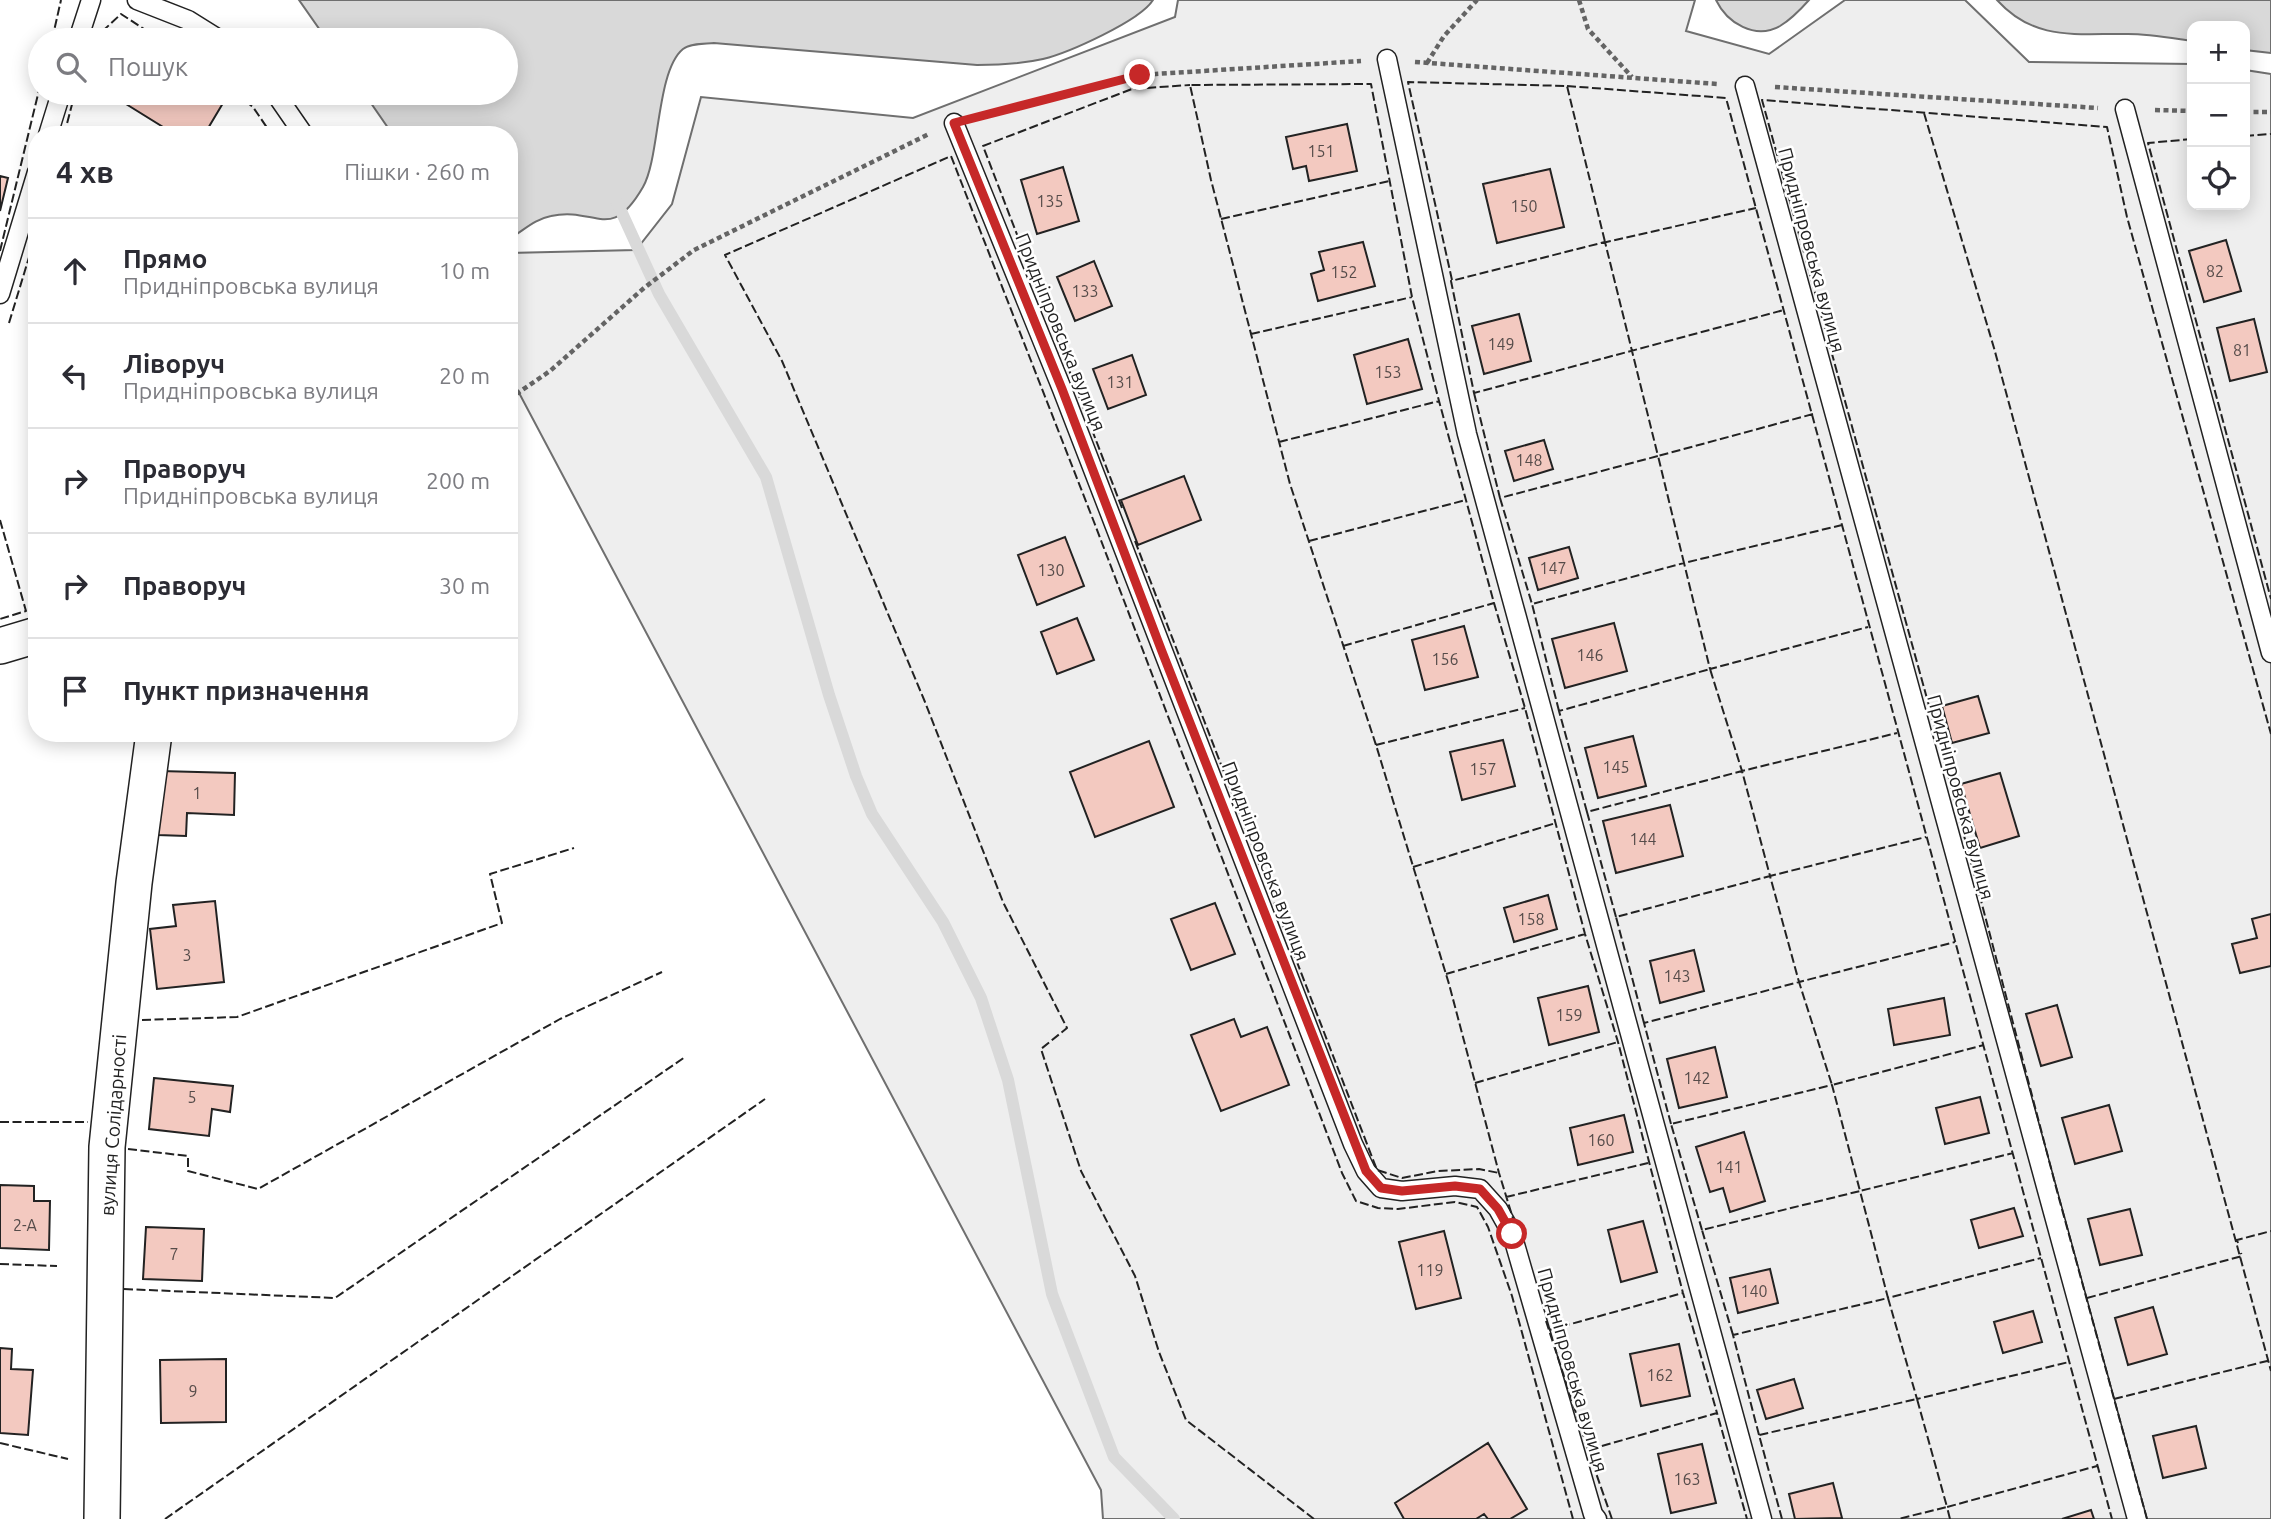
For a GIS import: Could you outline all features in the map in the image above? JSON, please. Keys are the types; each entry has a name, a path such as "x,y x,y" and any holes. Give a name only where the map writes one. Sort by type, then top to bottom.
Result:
{"street":[{"path":"0,646 28,638"},
{"name":"вулиця Солідарності","path":"102,1519 107,1147 134,883 153,742"}],"lane":[{"path":"82,28 91,0"},
{"path":"137,0 188,20 201,28"},
{"path":"1387,60 1467,434 1762,1519"},
{"name":"Придніпровська вулиця","path":"1745,86 2137,1519"},
{"path":"51,126 57,105"},
{"path":"283,105 298,126"},
{"path":"2124,109 2271,653"},
{"name":"Придніпровська вулиця","path":"954,123 1067,402 1357,1153 1366,1171 1381,1188 1402,1191 1455,1186 1480,1189 1498,1209 1512,1234 1593,1514 1597,1519"},
{"path":"0,294 28,202"}],"path":[{"path":"1427,63 1444,36 1477,0"},
{"path":"1579,0 1588,29 1632,77"},
{"path":"518,393 550,371 644,288 694,250 954,123 1140,75 1387,60 1745,86 2187,111"},
{"path":"2250,112 2271,112"}],"shaded area":[{"path":"299,0 1153,0 1134,17 1085,43 1043,59 1018,63 977,65 714,43 690,46 683,49 674,60 668,76 648,174 631,204 611,219 567,214 551,216 534,222 518,233 518,126 387,126 372,105 518,105 518,28 319,28"},
{"path":"1178,0 1695,0 1686,31 1769,54 1845,0 1965,0 2029,62 2187,64 2187,210 2250,210 2250,71 2271,74 2271,1519 1103,1519 1101,1490 518,391 518,253 636,250 672,204 701,97 913,118 1175,17"},
{"path":"1716,0 1809,0 1780,26 1761,31 1734,22"},
{"path":"1997,0 2271,0 2271,53 2250,51 2250,21 2187,21 2187,40 2144,35 2058,32 2026,23"}],"building":[{"path":"128,105 222,105 209,126 161,126"},
{"path":"1347,124 1357,171 1309,181 1306,166 1293,169 1286,137"},
{"path":"1063,167 1079,221 1037,234 1021,180"},
{"path":"1550,169 1564,227 1497,243 1483,184"},
{"path":"0,176 8,178 0,211"},
{"path":"2226,240 2241,291 2204,302 2189,251"},
{"path":"1363,242 1375,286 1318,301 1311,274 1324,270 1319,252"},
{"path":"1094,261 1112,306 1075,321 1057,277"},
{"path":"1519,314 1531,361 1484,374 1472,326"},
{"path":"2254,319 2267,372 2230,381 2217,328"},
{"path":"1408,339 1422,389 1367,404 1354,355"},
{"path":"1132,355 1146,395 1108,409 1093,369"},
{"path":"1544,440 1553,469 1514,481 1505,451"},
{"path":"1184,476 1201,520 1138,545 1121,500"},
{"path":"1065,537 1084,586 1037,605 1018,555"},
{"path":"1569,547 1578,578 1538,590 1529,558"},
{"path":"1077,618 1094,660 1057,674 1041,632"},
{"path":"1614,623 1627,671 1565,688 1552,639"},
{"path":"1464,626 1478,677 1425,690 1412,640"},
{"path":"1978,696 1989,733 1952,743 1942,706"},
{"path":"1633,736 1646,786 1598,798 1585,748"},
{"path":"1503,740 1515,786 1462,800 1450,752"},
{"path":"1149,741 1174,807 1095,837 1070,772"},
{"path":"160,771 235,773 234,815 187,813 186,836 158,835"},
{"path":"2000,773 2019,836 1980,848 1961,784"},
{"path":"1670,805 1683,856 1616,873 1603,821"},
{"path":"1548,895 1557,929 1514,942 1504,908"},
{"path":"215,901 224,982 157,989 150,929 176,926 173,905"},
{"path":"1215,903 1235,954 1191,970 1171,919"},
{"path":"2271,914 2271,966 2240,973 2232,944 2257,938 2252,919"},
{"path":"1694,950 1704,991 1660,1003 1650,961"},
{"path":"1588,986 1599,1032 1549,1045 1538,998"},
{"path":"1944,998 1950,1035 1894,1045 1888,1009"},
{"path":"2057,1005 2072,1057 2041,1066 2026,1014"},
{"path":"1234,1019 1241,1037 1267,1027 1289,1085 1221,1111 1191,1035"},
{"path":"1715,1047 1727,1097 1679,1108 1667,1059"},
{"path":"154,1078 233,1086 230,1112 212,1109 209,1136 149,1129"},
{"path":"1980,1097 1989,1133 1945,1144 1936,1108"},
{"path":"2109,1105 2122,1151 2075,1164 2062,1118"},
{"path":"1624,1115 1633,1152 1578,1165 1570,1128"},
{"path":"1744,1132 1765,1201 1730,1212 1723,1188 1710,1192 1696,1147"},
{"path":"0,1185 34,1186 34,1201 50,1201 49,1250 0,1248"},
{"path":"2014,1208 2023,1236 1979,1248 1971,1220"},
{"path":"2130,1209 2142,1255 2100,1265 2088,1219"},
{"path":"1643,1221 1657,1272 1621,1282 1608,1230"},
{"path":"146,1227 204,1229 202,1281 143,1279"},
{"path":"1444,1231 1461,1298 1416,1309 1399,1242"},
{"path":"1770,1269 1778,1303 1738,1313 1730,1278"},
{"path":"2153,1307 2167,1354 2128,1365 2115,1318"},
{"path":"2033,1311 2042,1342 2003,1353 1994,1322"},
{"path":"1679,1344 1690,1396 1641,1406 1630,1354"},
{"path":"0,1348 12,1349 11,1369 33,1370 28,1435 0,1433"},
{"path":"226,1359 226,1422 161,1423 160,1360"},
{"path":"1794,1379 1803,1408 1766,1419 1757,1390"},
{"path":"2196,1426 2206,1468 2163,1478 2153,1436"},
{"path":"1488,1443 1527,1509 1510,1519 1488,1519 1484,1514 1476,1519 1404,1519 1395,1503"},
{"path":"1702,1444 1716,1503 1671,1513 1658,1454"},
{"path":"1833,1483 1842,1518 1795,1519 1789,1494"},
{"path":"2091,1510 2094,1519 2062,1519"}],"waterway":[{"path":"616,200 659,294 766,477 829,695 856,776 872,814 943,922 981,998 1008,1080 1052,1294 1114,1457 1174,1519"}],"fence":[{"path":"55,28 61,0"},
{"path":"106,28 121,14 143,28"},
{"path":"1452,280 1408,82 1567,86 1605,242"},
{"path":"1515,1225 1449,984 1376,745 1290,484 1211,180 1190,85 1371,84 1412,297 1439,401 1585,934 1618,1042 1717,1413"},
{"path":"1122,508 983,146 1132,89 1190,85"},
{"path":"1567,86 1726,98 2112,1519"},
{"path":"2147,1519 2057,1191 1950,782 1762,100 2107,127 2127,217 2271,734"},
{"path":"30,126 35,105"},
{"path":"66,126 72,105"},
{"path":"250,105 266,126"},
{"path":"1924,113 1994,348 2271,1371"},
{"path":"2250,136 2271,134"},
{"path":"0,251 28,136"},
{"path":"2187,139 2148,143 2271,599"},
{"path":"1314,1519 1186,1420 1159,1352 1135,1276 1081,1171 1041,1049 1067,1028 1003,902 925,702 782,361 725,255 951,156 1094,522 1342,1173 1356,1201 1378,1208 1398,1209 1455,1202 1477,1207 1488,1227 1512,1296 1573,1519"},
{"path":"1221,219 1389,181"},
{"path":"1602,243 1756,208"},
{"path":"1474,393 1500,498 1658,456 1605,242 1451,281 1474,393 1784,310"},
{"path":"9,323 28,261"},
{"path":"1251,334 1412,297"},
{"path":"1279,442 1439,401"},
{"path":"1813,414 1658,456 1684,563 1842,525"},
{"path":"1500,498 1532,604"},
{"path":"1309,541 1466,500"},
{"path":"0,520 26,611 0,619"},
{"path":"1135,541 1377,1170 1402,1178 1438,1171 1479,1169 1499,1173"},
{"path":"1559,711 1532,604 1684,563 1710,669 1868,627"},
{"path":"1343,646 1494,603"},
{"path":"1587,812 1559,711 1710,669 1742,771 1897,733"},
{"path":"1376,745 1525,708"},
{"path":"1616,917 1587,812 1742,771 1770,876 1926,837"},
{"path":"1413,867 1556,823"},
{"path":"142,1020 237,1017 502,923 490,874 574,848"},
{"path":"1644,1023 1616,917 1770,876 1799,982 1955,942"},
{"path":"1446,974 1585,934"},
{"path":"128,1149 188,1156 188,1171 258,1189 560,1019 662,972"},
{"path":"1671,1124 1644,1023 1799,982 1832,1085 1984,1045"},
{"path":"1475,1083 1618,1042"},
{"path":"124,1289 335,1298 685,1057"},
{"path":"1702,1230 1671,1124 1832,1085 1860,1191 2013,1153"},
{"path":"165,1519 765,1099"},
{"path":"0,1122 88,1122"},
{"path":"1506,1197 1648,1163"},
{"path":"1733,1335 1702,1230 1860,1191 1888,1298 2041,1258"},
{"path":"2238,1243 2237,1240 2271,1231"},
{"path":"2087,1298 2242,1256 2241,1253"},
{"path":"0,1264 57,1266"},
{"path":"1549,1330 1683,1293"},
{"path":"1759,1435 1733,1335 1888,1298 1917,1399 2069,1362"},
{"path":"1546,1321 1588,1450"},
{"path":"2114,1399 2271,1360"},
{"path":"1782,1519 1759,1435 1917,1399 1947,1507 1898,1519"},
{"path":"1612,1519 1588,1450 1717,1413 1747,1519"},
{"path":"0,1443 68,1459"},
{"path":"1950,1519 1947,1507 2097,1466"}],"route":[{"path":"1140,75 954,123 1062,389 1366,1171 1381,1188 1402,1191 1455,1186 1480,1189 1498,1209 1512,1234"}]}
